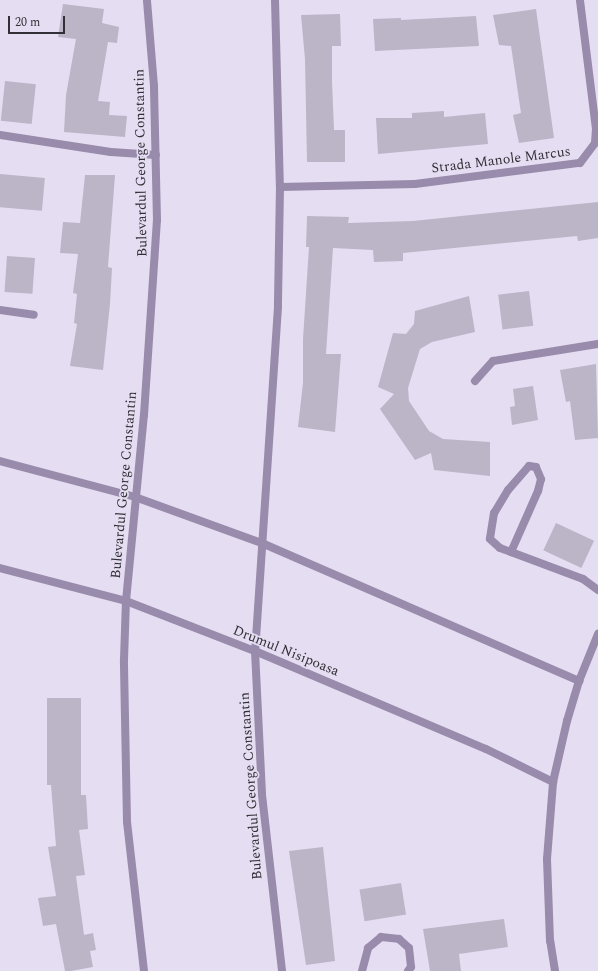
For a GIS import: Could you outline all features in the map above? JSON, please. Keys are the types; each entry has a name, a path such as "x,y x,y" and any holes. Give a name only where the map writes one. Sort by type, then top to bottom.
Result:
{"street":[{"name":"Bulevardul George Constantin","path":"144,971 127,822 124,750 126,601 154,292 158,220 148,0"},
{"name":"Bulevardul George Constantin","path":"275,0 280,187 278,306 264,544 255,651 262,795 282,971"},
{"name":"Strada Manole Marcus","path":"280,187 415,184 580,163 595,143 596,128 580,0"},
{"path":"0,135 110,152 156,155"},
{"path":"0,310 34,315"},
{"path":"475,382 493,361 598,344"},
{"path":"0,461 135,497 264,544 579,681"},
{"path":"511,552 538,491 541,479 536,467 529,466 508,490 494,513 490,539 500,548 583,579 598,590"},
{"name":"Drumul Nisipoasa","path":"0,568 126,601 255,651 486,749 553,782"},
{"path":"555,971 550,942 547,859 553,782 567,721 579,681 598,634"},
{"path":"362,971 368,948 380,937 399,939 409,948 411,968 408,971"}],"building":[{"path":"63,4 104,9 102,23 119,27 117,43 108,42 98,101 110,102 109,115 127,116 125,137 64,132 66,95 76,39 58,37"},
{"path":"536,9 554,138 519,143 513,115 521,113 511,46 499,45 493,15"},
{"path":"340,14 341,46 332,46 332,81 334,130 345,130 345,162 307,162 305,59 301,15"},
{"path":"476,16 479,46 375,51 373,19 401,18 401,20"},
{"path":"5,81 36,84 32,124 1,121"},
{"path":"444,111 444,117 485,113 488,144 378,154 376,118 412,118 412,113"},
{"path":"0,174 45,178 42,211 0,207"},
{"path":"85,175 115,175 108,267 112,268 110,304 103,370 70,366 77,324 74,323 77,294 73,293 78,254 60,253 63,222 80,223"},
{"path":"598,202 598,238 578,241 577,236 403,253 403,261 374,262 373,250 333,248 326,354 341,354 335,432 298,427 303,383 303,339 309,247 306,247 307,216 349,217 348,223 413,221"},
{"path":"7,256 35,258 32,294 4,292"},
{"path":"529,291 533,326 502,330 498,295"},
{"path":"469,296 475,332 432,342 420,349 408,388 409,401 429,431 443,439 490,442 490,476 434,470 431,453 415,460 380,409 394,394 378,387 393,333 406,334 414,324 415,311"},
{"path":"596,364 598,438 575,440 570,401 566,402 560,370"},
{"path":"533,386 538,420 512,425 510,407 515,406 513,389"},
{"path":"556,523 594,541 581,568 543,550"},
{"path":"47,698 81,698 81,795 86,795 88,829 79,830 85,875 76,876 84,935 93,933 96,950 90,951 93,967 71,971 65,971 56,924 43,926 38,898 56,896 48,847 56,846 51,785 47,785"},
{"path":"323,847 335,961 306,965 289,851"},
{"path":"401,883 406,915 365,921 360,890"},
{"path":"504,919 508,947 459,954 461,971 430,971 423,929"}]}
